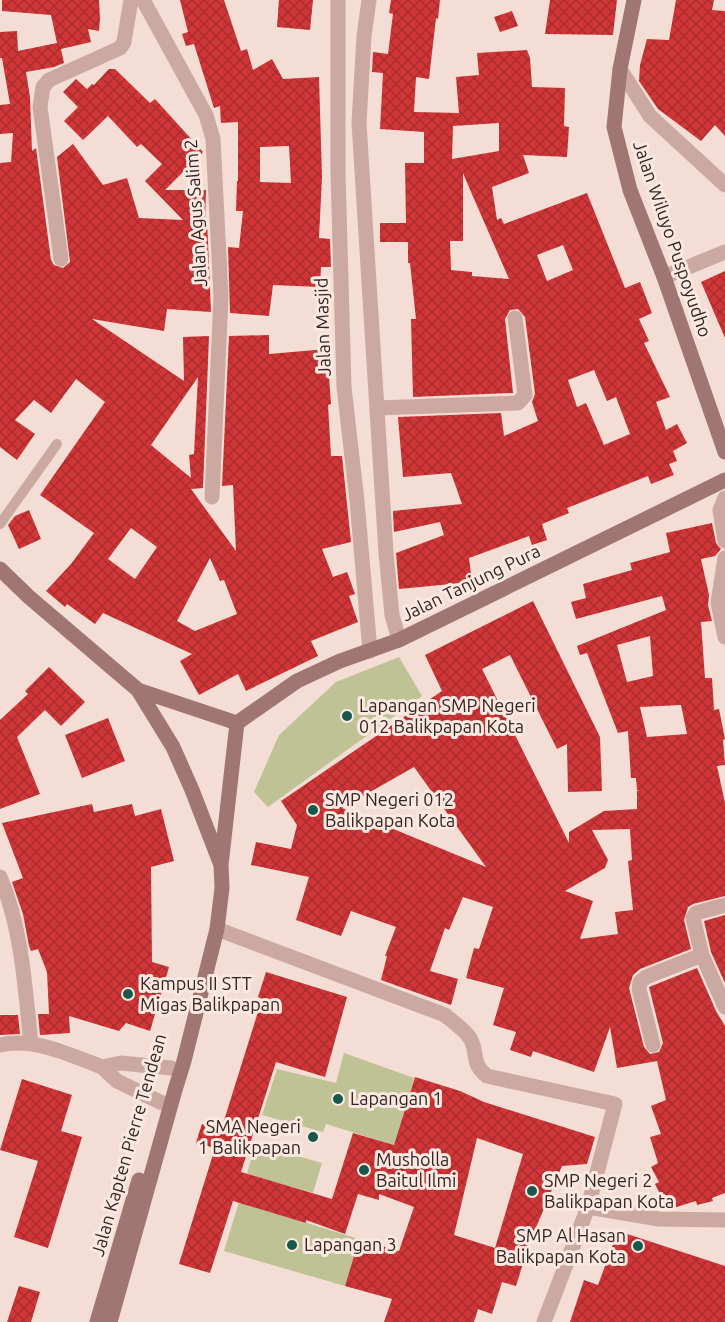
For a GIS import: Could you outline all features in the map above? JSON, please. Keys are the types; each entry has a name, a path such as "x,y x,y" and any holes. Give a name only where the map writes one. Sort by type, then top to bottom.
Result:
{"street":[{"path":"61,259 40,107 43,87 49,80 120,48 126,34 131,0"},
{"name":"Jalan Agus Salim 2","path":"143,0 206,115 213,140 221,296 212,496"},
{"name":"Jalan Masjid","path":"338,0 338,173 344,387 370,651"},
{"path":"369,0 364,36 359,123 391,605 399,640"},
{"name":"Jalan Wiluyo Puspoyudho","path":"634,0 620,69 614,127 618,148 630,190 664,277 725,452"},
{"path":"620,69 650,116 725,185"},
{"path":"664,277 725,252"},
{"path":"377,408 518,403 525,395 515,318"},
{"name":"Jalan Tanjung Pura","path":"237,723 297,681 340,661 399,640 725,480"},
{"path":"725,498 720,510 725,541"},
{"path":"725,558 718,603 725,637"},
{"path":"0,569 29,597 138,690 173,747 192,790 220,869"},
{"path":"138,690 237,723"},
{"name":"Jalan Kapten Pierre Tendean","path":"114,1320 171,1086 171,1068 204,947 214,888 220,869 237,723"},
{"name":"Jalan Kapten Pierre Tendean","path":"97,1322 162,1103 184,1061 217,929 222,888 220,869"},
{"path":"0,877 24,972 31,1044"},
{"path":"725,905 702,910 694,914 693,918 702,955 725,1007"},
{"path":"217,929 445,1015 469,1037 475,1063 487,1076 615,1104 588,1207 544,1322"},
{"path":"653,1045 639,989 640,982 646,976 702,955"},
{"path":"0,1045 44,1046 102,1067 117,1081 162,1103"},
{"path":"102,1067 121,1063 171,1068"},
{"path":"588,1207 659,1219 725,1221"}],"lane":[{"path":"0,524 57,444"}],"green space":[{"name":"Lapangan SMP Negeri 012 Balikpapan Kota","path":"399,657 422,696 268,807 254,792 279,735 336,682"},
{"name":"Lapangan 1","path":"344,1053 414,1078 394,1145 326,1124 323,1132 262,1115 277,1069 336,1083"},
{"path":"255,1144 322,1163 313,1193 247,1174"},
{"name":"Lapangan 3","path":"239,1202 359,1239 345,1286 224,1251"}],"building":[{"path":"2,0 99,0 99,31 88,29 91,42 61,49 64,63 26,72 30,97 32,151 36,148 51,260 54,265 63,268 70,262 57,157 73,144 103,185 127,178 139,218 183,220 145,181 162,164 141,144 137,147 108,116 83,140 64,121 78,107 63,92 76,79 87,89 109,69 115,69 150,103 155,99 203,152 165,190 206,190 205,220 207,220 211,312 167,309 164,331 92,319 184,381 183,337 209,336 203,488 191,489 236,551 233,485 222,486 229,336 269,335 269,354 327,349 331,404 328,405 331,456 342,456 351,542 322,549 333,577 347,572 355,594 349,596 358,622 311,641 318,656 246,691 238,674 199,695 180,661 192,654 103,613 95,624 67,604 65,607 46,591 71,564 94,533 40,495 105,402 76,379 51,413 34,400 15,420 35,434 17,460 0,447 0,163 11,162 13,133 0,134 0,105 10,104 2,58 0,58 0,32 17,31 18,51 57,43 51,15 2,11","holes":["198,377 194,454 189,455 191,478 151,445","131,528 157,547 135,579 108,559","210,558 220,581 224,580 237,614 195,631 177,621"]},
{"path":"180,0 224,0 241,51 247,49 253,70 272,59 283,79 319,77 322,177 319,238 330,239 331,267 321,267 320,287 273,285 269,316 230,313 228,247 239,248 243,211 236,211 238,122 221,123 220,106 214,108 194,44 186,46 182,34 188,32","holes":["289,146 291,183 260,182 260,147"]},
{"path":"279,0 313,0 310,30 277,27"},
{"path":"391,0 440,0 429,79 416,77 414,112 459,113 456,77 479,75 477,53 527,50 530,58 532,87 565,88 564,126 569,127 567,157 523,155 529,173 492,187 497,220 501,218 504,224 587,193 625,288 640,282 652,313 639,319 649,341 644,343 670,397 656,402 666,430 677,424 687,443 673,451 677,461 669,464 674,475 651,484 648,476 567,508 569,513 542,524 547,540 532,545 529,536 469,558 472,582 399,589 396,553 444,535 440,522 394,532 393,511 462,504 451,473 403,477 398,417 501,413 504,436 538,421 532,402 535,394 525,317 518,309 510,310 505,319 513,393 413,397 411,319 416,319 410,263 408,263 408,242 380,242 380,223 406,223 405,163 424,163 424,132 380,129 383,73 372,72 373,52 388,54 393,14 389,13","holes":["499,123 499,151 452,159 453,126","463,173 509,279 472,276 472,272 451,270 450,241 463,241","563,245 573,270 547,281 537,255","594,370 607,401 616,397 630,434 604,445 586,403 577,407 568,380"]},
{"path":"550,0 617,0 613,35 545,34"},
{"path":"676,0 714,0 712,10 725,11 725,136 715,125 701,141 658,109 639,81 640,65 647,39 669,40"},
{"path":"512,11 518,26 500,32 494,17"},
{"path":"725,271 725,338 701,282"},
{"path":"29,510 41,539 19,549 8,525 15,516"},
{"path":"712,523 716,543 721,549 715,556 701,559 712,621 701,622 705,678 712,678 714,710 719,709 725,739 723,740 725,765 717,766 725,803 725,896 688,907 684,920 691,949 640,969 633,975 629,988 644,1047 650,1054 659,1052 663,1043 649,987 697,968 725,1026 725,1193 712,1198 713,1201 697,1205 696,1201 670,1209 665,1194 661,1196 655,1184 659,1182 651,1167 658,1163 650,1137 661,1134 651,1106 666,1100 657,1061 617,1068 610,1027 594,1072 533,1051 531,1057 510,1050 516,1032 493,1025 504,988 466,978 474,948 479,949 493,907 463,897 449,930 445,928 430,971 458,979 451,1005 381,980 387,956 385,956 396,927 351,911 341,936 296,920 309,877 251,865 256,842 291,849 297,825 281,801 442,691 425,655 533,601 600,737 602,791 568,792 567,744 557,749 510,655 482,669 569,843 569,832 604,811 637,809 637,791 639,790 637,790 636,778 631,778 628,731 618,733 587,653 580,655 577,646 666,610 662,596 576,619 571,602 586,598 583,584 632,570 630,563 670,552 666,533","holes":["650,636 653,676 627,682 617,645","681,705 687,734 647,737 640,707","414,767 486,867 342,808","630,829 632,860 628,861 633,910 615,912 618,934 580,939 593,901 565,891 605,868 608,860 592,830"]},
{"path":"49,667 85,702 61,726 45,710 17,737 40,794 0,809 0,720 28,694 25,691"},
{"path":"108,718 125,761 82,778 65,735"},
{"path":"92,804 94,812 132,804 135,816 161,809 174,861 151,867 152,962 169,967 150,1031 126,1023 119,1031 69,1016 70,1033 40,1035 38,1014 49,1014 47,972 38,949 31,951 29,946 23,914 12,882 23,878 2,823"},
{"path":"725,915 725,983 711,952 704,921"},
{"path":"266,972 347,997 325,1077 276,1062 241,1172 332,1199 353,1133 394,1145 415,1077 460,1091 484,1102 595,1137 587,1164 562,1166 529,1244 516,1286 502,1282 492,1314 478,1309 474,1322 384,1322 392,1299 345,1286 359,1239 399,1251 414,1207 379,1194 379,1200 358,1194 345,1234 306,1220 306,1223 233,1201 210,1273 179,1264 215,1148 196,1143 202,1124 221,1130 262,999 258,997","holes":["477,1138 523,1154 495,1248 454,1235"]},
{"path":"0,1015 18,1015 20,1034 0,1035"},
{"path":"22,1079 72,1095 61,1131 82,1137 48,1248 14,1237 38,1161 0,1150"},
{"path":"618,1231 725,1266 725,1322 570,1322 584,1280 598,1285"},
{"path":"19,1286 40,1292 31,1322 7,1322"}],"place":[{"name":"Lapangan SMP Negeri 012 Balikpapan Kota","path":"347,716"},
{"name":"SMP Negeri 012 Balikpapan Kota","path":"313,810"},
{"name":"Kampus II STT Migas Balikpapan","path":"128,994"},
{"name":"Lapangan 1","path":"338,1099"},
{"name":"SMA Negeri 1 Balikpapan","path":"313,1137"},
{"name":"Musholla Baitul Ilmi","path":"364,1170"},
{"name":"SMP Negeri 2 Balikpapan Kota","path":"532,1191"},
{"name":"Lapangan 3","path":"292,1245"},
{"name":"SMP Al Hasan Balikpapan Kota","path":"638,1246"}]}
